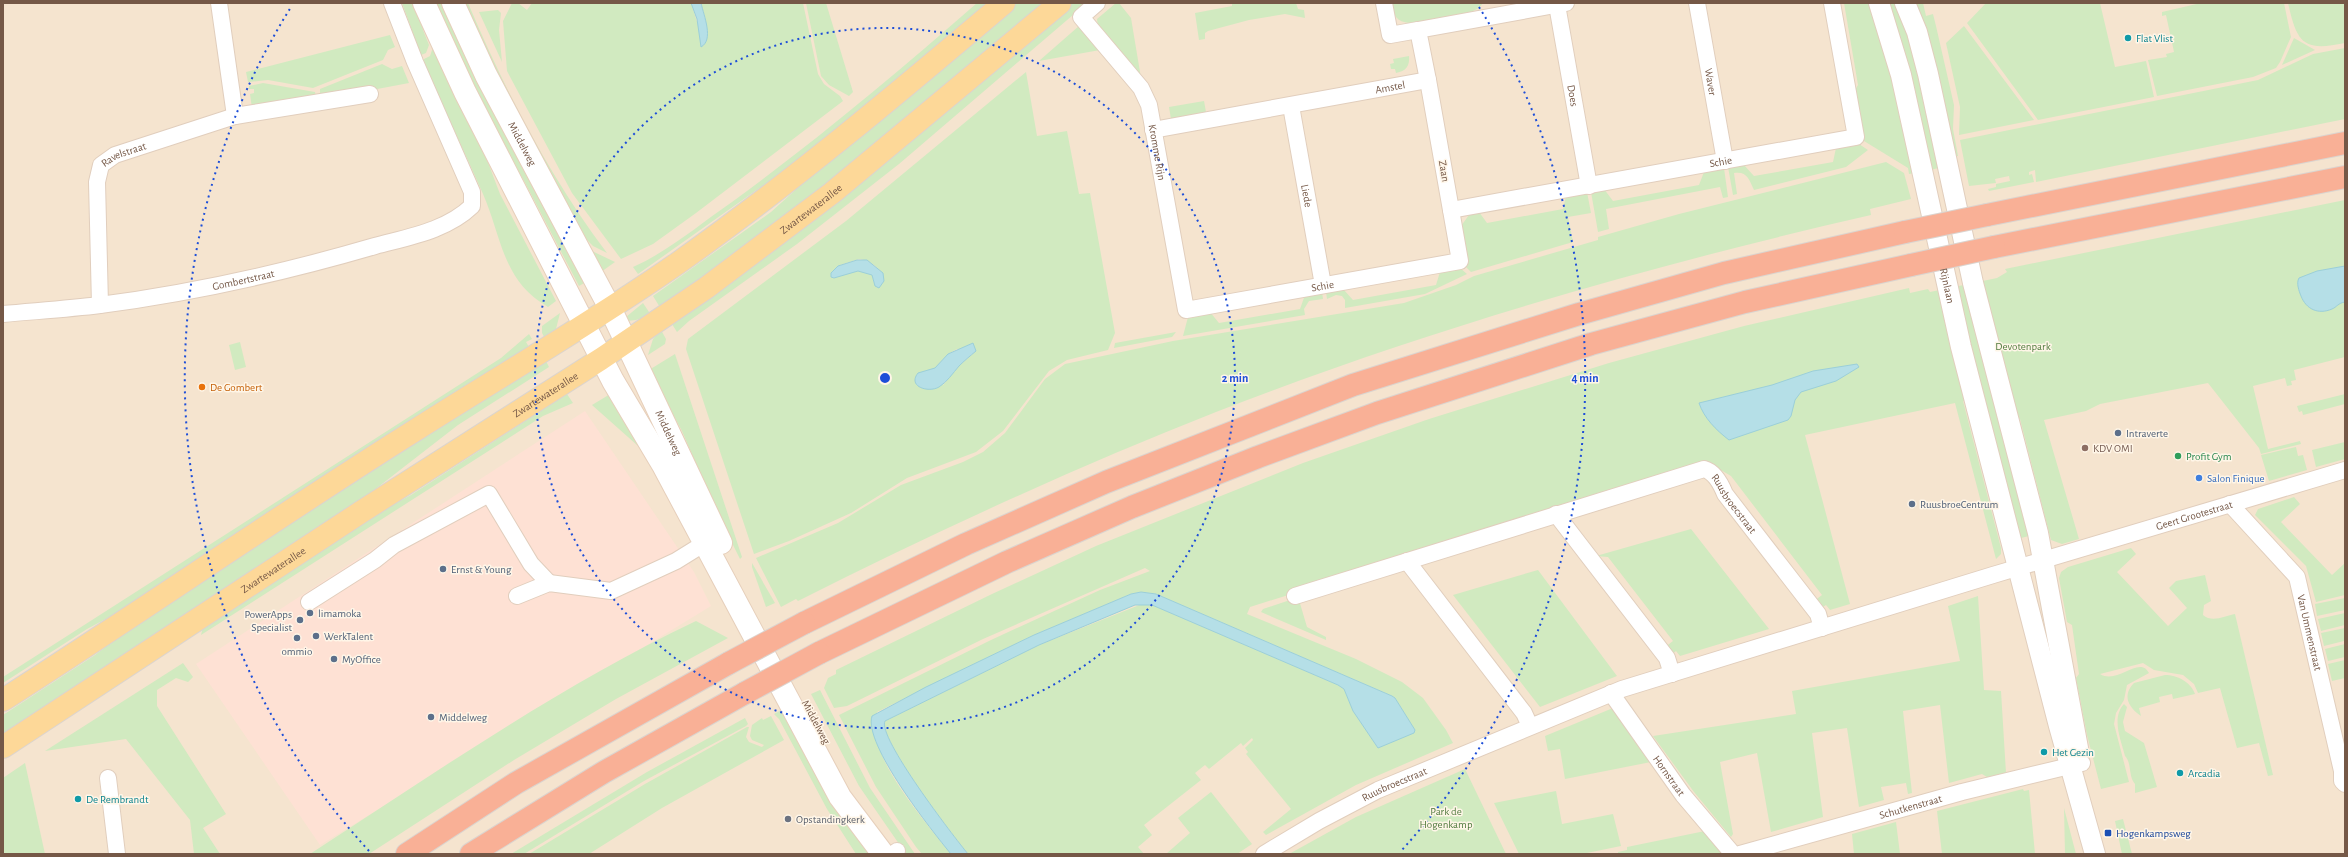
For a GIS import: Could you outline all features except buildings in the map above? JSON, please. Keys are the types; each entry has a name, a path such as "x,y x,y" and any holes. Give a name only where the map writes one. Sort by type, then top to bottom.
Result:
{"highway":[{"path":"406,854 516,783 729,663 804,623 966,544 1106,482 1353,386 1579,314 1717,275 1905,232 2345,143"},
{"path":"471,854 604,772 744,693 819,653 1007,562 1125,510 1258,456 1370,416 1591,344 1746,302 1911,265 2345,177"}],"main road":[{"name":"Middelweg","path":"424,3 455,72 601,359 663,465 840,797 894,853"},
{"name":"Middelweg","path":"453,3 486,75 610,308 732,566 852,790 894,853"},
{"path":"3,700 412,432 584,325 678,263 785,184 903,89 1004,3"},
{"name":"Zwartewaterallee","path":"3,747 361,512 601,359 713,284 832,194 1060,3"}],"street":[{"path":"218,3 235,116"},
{"name":"Gombertstraat","path":"3,314 100,305 176,293 349,254 436,228 463,214 472,206 472,192 415,62 392,3"},
{"name":"Kromme Rijn","path":"1097,3 1081,16 1141,88 1149,105 1186,310"},
{"path":"1384,3 1390,35 1418,30 1494,9 1561,4"},
{"name":"Waver","path":"1697,3 1725,161"},
{"name":"Schie","path":"1451,210 1856,137 1832,3"},
{"name":"Rijnlaan","path":"1879,3 1901,75 1959,339 2018,567"},
{"path":"1905,3 1917,32 1930,80 1973,282 2038,533 2076,738 2076,765 2095,854"},
{"name":"Does","path":"1561,4 1589,186"},
{"path":"1418,30 1428,80"},
{"name":"Amstel","path":"1153,130 1428,80"},
{"name":"Zaan","path":"1428,80 1460,261"},
{"name":"Ravelstraat","path":"100,305 97,182 101,165 115,155 235,116 370,94"},
{"name":"Liede","path":"1291,106 1323,285"},
{"name":"Schie","path":"1186,310 1460,261"},
{"name":"Ruusbroecstraat","path":"1295,596 1699,469 1708,470 1720,483 1725,494 1818,614 1822,628"},
{"name":"Geert Grootestraat","path":"2018,567 2345,470"},
{"path":"309,602 375,560 394,545 489,494 531,564 549,583"},
{"name":"Van Ummenstraat","path":"2230,504 2297,578 2341,764 2342,781 2345,784"},
{"path":"1556,514 1667,658 1672,674"},
{"path":"517,596 549,583 611,591 676,561 705,543"},
{"path":"1407,561 1524,713 1530,726"},
{"path":"2018,567 2076,765 2105,854"},
{"name":"Ruusbroecstraat","path":"1264,854 1319,821 1378,790 1611,693 2018,567"},
{"name":"Hornstraat","path":"1611,693 1683,795 1733,854"},
{"name":"Schutkenstraat","path":"1740,854 1962,792 2076,765"},
{"path":"108,778 117,854"}],"shaded area":[{"path":"3,3 2345,3 2345,854 3,854"},
{"path":"585,411 694,572 711,606 320,845 196,664"}],"green space":[{"path":"402,3 416,3 425,25 423,30 429,45 426,53 421,55"},
{"path":"432,3 445,3 586,282 579,286 523,179 488,121"},
{"path":"461,3 468,3 513,101 548,164 566,194 607,253 593,246 585,238 564,203"},
{"path":"512,3 518,3 527,10 532,3 691,3 699,28 705,18 701,3 803,3 818,74 824,84 840,96 843,101 653,244 621,259 572,193 507,71 503,21"},
{"path":"806,3 826,3 853,92 849,96 829,85 821,76"},
{"path":"977,3 992,3 816,150 638,274 633,267 646,261 684,237 764,178 887,80"},
{"path":"1016,3 1049,3 883,145 661,309 653,296 771,212 823,165 947,63"},
{"path":"1072,3 1087,3 899,164 797,244 689,321 677,332 670,321 900,151"},
{"path":"1116,3 1119,3 1131,18 1141,78 1098,27 1097,19"},
{"path":"1296,3 1298,9 1304,10 1305,18 1285,14 1249,20 1208,31 1205,33 1205,39 1199,40 1195,13 1232,6 1232,4"},
{"path":"1390,3 1483,3 1479,8 1471,12 1410,23 1402,21 1396,17"},
{"path":"1844,3 1872,3 1879,21 1915,173 1909,174 1908,168 1864,141 1855,90 1858,85"},
{"path":"1884,3 1901,3 1943,167 1926,171"},
{"path":"1915,3 1923,3 1926,16 1933,14 1954,105 1953,129 1958,156 1953,157"},
{"path":"1986,3 2100,3 2115,67 2146,61 2154,97 2038,120 1967,23"},
{"path":"2201,3 2284,3 2291,37 2280,62 2276,68 2253,77 2157,96 2148,60 2167,57 2166,54 2174,52 2166,15 2162,16 2162,12"},
{"path":"2288,3 2345,3 2345,43 2331,46 2320,46 2311,45 2304,41 2299,36 2295,27"},
{"path":"498,10 501,13 499,30 502,62 479,12"},
{"path":"1079,26 1100,50 1039,61"},
{"path":"1964,26 2034,120 1959,135 1960,107 1946,43"},
{"path":"390,35 395,47 388,50 383,60 313,88 268,80 248,82 246,72"},
{"path":"2294,38 2315,50 2282,65"},
{"path":"433,47 476,131 500,194 556,301 548,307 533,296 521,284 505,257 483,194 424,64 424,59 430,56"},
{"path":"2345,48 2345,119 2036,182 2035,170 2029,172 2029,175 2032,174 2034,182 1989,191 1988,189 1996,187 1996,184 2010,181 2009,176 1995,179 1996,183 1969,186 1960,140 2258,80 2313,54"},
{"path":"1409,56 1407,68 1396,73 1395,69 1391,69 1390,64 1394,63 1393,59"},
{"path":"382,64 392,69 402,66 409,83 372,90 320,96 320,89"},
{"path":"1026,72 1037,136 1067,131 1079,194 1090,193 1115,333 1108,350 1067,360 1049,371 1003,431 976,452 907,478 851,513 789,541 754,554 686,349 688,339 846,221","holes":["859,259 877,267 882,275 882,284 874,283 872,275 862,271 852,272 833,278 831,273 840,265","957,349 976,351 960,365 943,385 917,385 916,380 935,368 948,354"]},
{"path":"263,83 315,92 316,97 252,108 250,94 254,93 254,89 249,89 249,86"},
{"path":"1204,101 1206,112 1171,119 1169,107"},
{"path":"1859,144 1868,150 1846,167 1754,190 1749,179 1745,175 1742,173 1734,173 1737,194 1733,195 1728,167 1744,165 1754,176 1833,162 1836,148"},
{"path":"1886,162 1904,173 1911,199 1870,209 1871,215 1705,256 1540,302 1377,353 1296,382 1163,433 1057,478 901,550 798,601 796,599 781,607 756,558 838,523 901,485 963,462 983,452 1005,433 1045,379 1065,364 1173,341 1404,303 1456,285 1474,276 1598,240 1598,237 1679,214"},
{"path":"1724,168 1728,197 1723,198 1720,187 1606,209 1609,229 1598,232 1591,192 1604,189 1613,201 1699,185 1704,172"},
{"path":"1587,192 1591,213 1568,217 1573,242 1471,272 1466,267 1461,226 1469,215 1479,212 1487,223 1563,209 1566,196"},
{"name":"Devotenpark","path":"2345,200 2345,357 2294,370 2296,380 2291,381 2292,385 2287,386 2285,378 2253,386 2268,449 2300,441 2301,444 2261,454 2259,448 2208,383 2100,404 2086,411 2044,420 2079,539 2062,544 2051,540 2020,419 2001,413 2033,535 2017,539 1982,407 1963,401 2001,548 2001,554 1996,559 1955,403 1805,435 1850,604 1830,610 1826,605 1820,609 1814,601 1822,595 1731,476 1709,463 1250,607 1247,614 1356,659 1402,682 1423,698 1446,730 1453,743 1356,785 1266,835 1263,832 1291,809 1246,754 1248,752 1245,748 1253,740 1252,738 1243,746 1241,743 1209,769 1205,765 1195,773 1201,780 1144,825 1152,835 1138,847 1144,854 968,854 904,766 886,731 885,721 1039,645 1142,604 1152,605 1338,685 1344,689 1353,711 1378,748 1415,730 1395,698 1392,696 1156,594 1141,592 1131,594 1034,635 877,712 879,745 885,761 901,789 951,854 922,854 916,847 876,787 839,715 991,640 1100,590 1150,571 1145,568 983,639 847,706 834,708 824,688 828,678 836,674 836,670 992,594 1096,546 1303,463 1429,419 1609,363 1744,326 1909,288 1910,293 1928,289 1930,292 1997,278 2007,272 2005,269"},
{"path":"592,251 615,262 601,272"},
{"path":"1460,268 1467,274 1425,294 1345,308 1345,300 1342,296 1336,295 1327,299 1326,292 1343,289 1353,300 1436,285 1440,272"},
{"path":"1322,292 1323,299 1309,301 1304,309 1305,315 1183,336 1188,317 1210,312 1219,323 1300,309 1305,295"},
{"path":"643,303 651,315 636,320 627,321 626,317"},
{"path":"560,313 556,329 546,340 542,333 542,326"},
{"path":"661,330 666,339 665,344 648,355 653,339"},
{"path":"1176,332 1172,337 1114,348 1115,343"},
{"path":"529,334 532,339 526,342 529,347 145,598 87,629 3,683 3,677 501,358"},
{"path":"240,342 246,367 235,370 229,345"},
{"path":"675,354 742,557 740,559 717,513 682,431 649,370"},
{"path":"545,359 549,367 458,425 342,515 3,733 3,715 95,655 151,612"},
{"path":"612,393 655,461 592,405"},
{"path":"567,394 573,403 543,416 201,635 203,627 350,528 411,495"},
{"path":"2345,394 2345,404 2303,415 2302,411 2299,412 2297,406"},
{"path":"2345,442 2345,459 2316,467 2312,450"},
{"path":"2296,447 2298,456 2303,455 2307,470 2269,481 2261,455"},
{"path":"2294,497 2300,504 2281,522 2332,575 2345,563 2345,595 2316,602 2306,566 2255,515 2258,509"},
{"path":"1691,529 1769,629 1680,656 1676,651 1670,656 1664,648 1673,641 1608,557 1596,556"},
{"path":"2131,548 2136,554 2117,572 2168,626 2187,608 2169,588 2176,581 2205,575 2211,601 2204,605 2203,615 2214,619 2235,614 2273,775 2268,776 2259,743 2237,748 2220,688 2198,693 2194,684 2183,675 2154,670 2143,663 2100,674 2114,676 2140,667 2145,668 2149,673 2127,685 2124,700 2116,713 2114,724 2129,782 2101,789 2087,735 2076,678 2079,674 2072,625 2067,622 2059,578 2061,572 2068,567"},
{"path":"752,563 775,603 766,607 752,567"},
{"path":"1538,570 1617,676 1540,707 1453,595"},
{"path":"1978,596 1984,690 2001,691 2006,773 1987,777 1982,774 1949,783 1940,705 1903,711 1912,793 1908,794 1906,783 1881,787 1884,800 1859,807 1847,728 1812,733 1823,817 1771,832 1757,753 1720,762 1733,834 1731,837 1694,792 1653,736 1796,714 1792,691 1960,661 1948,606"},
{"path":"2345,598 2345,610 2317,616 2315,604"},
{"path":"1293,599 1299,600 1307,627 1326,637 1326,640 1261,612 1263,609"},
{"path":"2345,613 2345,625 2321,631 2318,619"},
{"path":"696,621 728,638 616,699 514,760 369,854 310,854 452,761 547,702 596,673"},
{"path":"2345,628 2344,641 2324,646 2321,633"},
{"path":"2345,644 2345,657 2328,661 2325,649"},
{"path":"2345,660 2345,678 2332,681 2328,664"},
{"path":"183,663 193,677 188,682 176,678 157,690 157,706 226,814 203,828 220,854 194,854 190,820 126,739 45,751"},
{"path":"2165,675 2174,676 2183,680 2190,686 2195,694 2173,699 2172,694 2159,697 2160,702 2139,708 2141,716 2133,709 2128,701 2128,692 2130,687 2134,683"},
{"path":"820,690 870,788 915,854 906,854 859,786 811,694"},
{"path":"2124,704 2127,707 2123,722 2125,731 2144,743 2157,787 2135,793 2135,784 2131,777 2129,762 2125,756 2118,729 2118,716"},
{"path":"1613,708 1651,762 1565,779 1560,749 1548,751 1545,736"},
{"path":"783,709 873,854 856,854 827,809 779,719 774,714"},
{"path":"771,716 784,740 662,808 589,854 529,854 645,784 747,727 749,727 746,737 749,742 762,747 764,745 752,740 750,736 752,725 762,718 763,720"},
{"path":"745,718 748,724 746,726 644,781 524,854 511,854 647,772"},
{"path":"25,763 45,854 3,854 3,778"},
{"name":"Park de Hogenkamp","path":"1465,769 1506,854 1289,854 1356,817"},
{"path":"2023,789 2024,791 2029,790 2035,854 1942,854 1937,811"},
{"path":"1556,791 1562,824 1613,814 1621,846 1582,854 1519,854 1494,803"},
{"path":"1211,792 1252,844 1237,854 1166,854 1190,833 1178,818"},
{"path":"2064,808 2076,854 2065,854"},
{"path":"2123,819 2132,854 2122,854 2115,821"},
{"path":"1896,822 1900,854 1854,854 1852,834"},
{"path":"1705,831 1724,854 1618,854 1618,852 1627,850 1627,847"}],"water":[{"path":"691,3 701,3 706,21 708,33 707,39 705,44 701,47 697,19"},
{"path":"857,260 867,260 883,273 884,281 879,288 875,286 872,275 858,271 834,278 831,277 831,273 838,266"},
{"path":"2345,266 2345,302 2327,311 2317,311 2313,310 2303,301 2299,289 2299,278 2317,271"},
{"path":"973,343 976,351 959,366 942,385 935,389 925,389 917,385 915,378 918,373 935,368 948,354"},
{"path":"1857,364 1859,367 1836,381 1801,392 1795,400 1791,416 1788,420 1729,440 1711,423 1704,414 1699,403 1772,385 1813,371"},
{"path":"1141,592 1156,594 1392,696 1395,698 1415,730 1414,733 1378,748 1353,711 1344,689 1338,685 1152,605 1135,605 1039,645 885,721 886,731 904,766 933,809 968,854 951,854 915,808 888,766 878,746 872,729 872,716 926,687 1034,635 1131,594"}],"place":[{"name":"Flat Vlist","path":"2128,38"},
{"name":"De Gombert","path":"202,387"},
{"name":"Intraverte","path":"2118,433"},
{"name":"KDV OMI","path":"2085,448"},
{"name":"Profit Gym","path":"2178,456"},
{"name":"Salon Finique","path":"2199,478"},
{"name":"RuusbroeCentrum","path":"1912,504"},
{"name":"Ernst & Young","path":"443,569"},
{"name":"limamoka","path":"310,613"},
{"name":"PowerApps Specialist","path":"300,620"},
{"name":"WerkTalent","path":"316,636"},
{"name":"ommio","path":"297,638"},
{"name":"MyOffice","path":"334,659"},
{"name":"Middelweg","path":"431,717"},
{"name":"Het Gezin","path":"2044,752"},
{"name":"Arcadia","path":"2180,773"},
{"name":"De Rembrandt","path":"78,799"},
{"name":"Opstandingkerk","path":"788,819"},
{"name":"Hogenkampsweg","path":"2108,833"}]}
